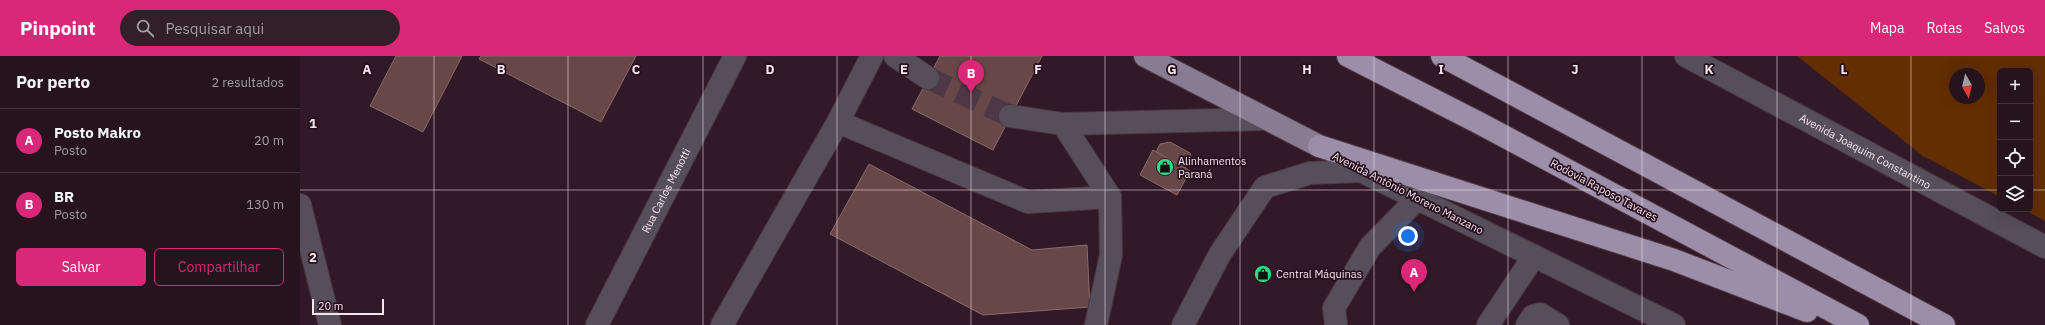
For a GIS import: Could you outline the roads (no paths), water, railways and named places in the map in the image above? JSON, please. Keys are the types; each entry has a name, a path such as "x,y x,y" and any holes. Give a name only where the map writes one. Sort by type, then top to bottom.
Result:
{"highway":[{"name":"Rodovia Raposo Tavares","path":"1348,56 1481,124 1858,325"},
{"path":"1442,56 1944,325"},
{"path":"1319,146 1674,260 1844,325"}],"main road":[{"name":"Avenida Antônio Moreno Manzano","path":"1144,56 1263,119 1319,146"}],"street":[{"name":"Rua Carlos Menotti","path":"597,325 735,56"},
{"path":"722,325 838,122 872,56"},
{"path":"895,56 928,78"},
{"name":"Avenida Joaquim Constantino","path":"1693,58 2045,247"},
{"path":"1010,116 1063,124 1263,119"},
{"path":"838,122 1028,202 1110,197"},
{"path":"1063,124 1110,197 1111,255 1096,325"},
{"name":"Avenida Antônio Moreno Manzano","path":"1319,146 1361,171 1674,325"},
{"path":"1183,325 1220,254 1265,187 1310,174 1361,171"},
{"path":"1336,325 1334,308 1370,247 1417,199"},
{"path":"300,205 330,325"},
{"path":"1488,325 1534,256"},
{"path":"1526,325 1533,316 1540,314 1558,325"}],"tunnel":[{"path":"928,78 1010,116"}],"place":[{"name":"BR","path":"971,93"},
{"name":"Alinhamentos Paraná","path":"1165,167"},
{"name":"Central Máquinas","path":"1263,274"},
{"name":"Posto Makro","path":"1414,292"}]}
